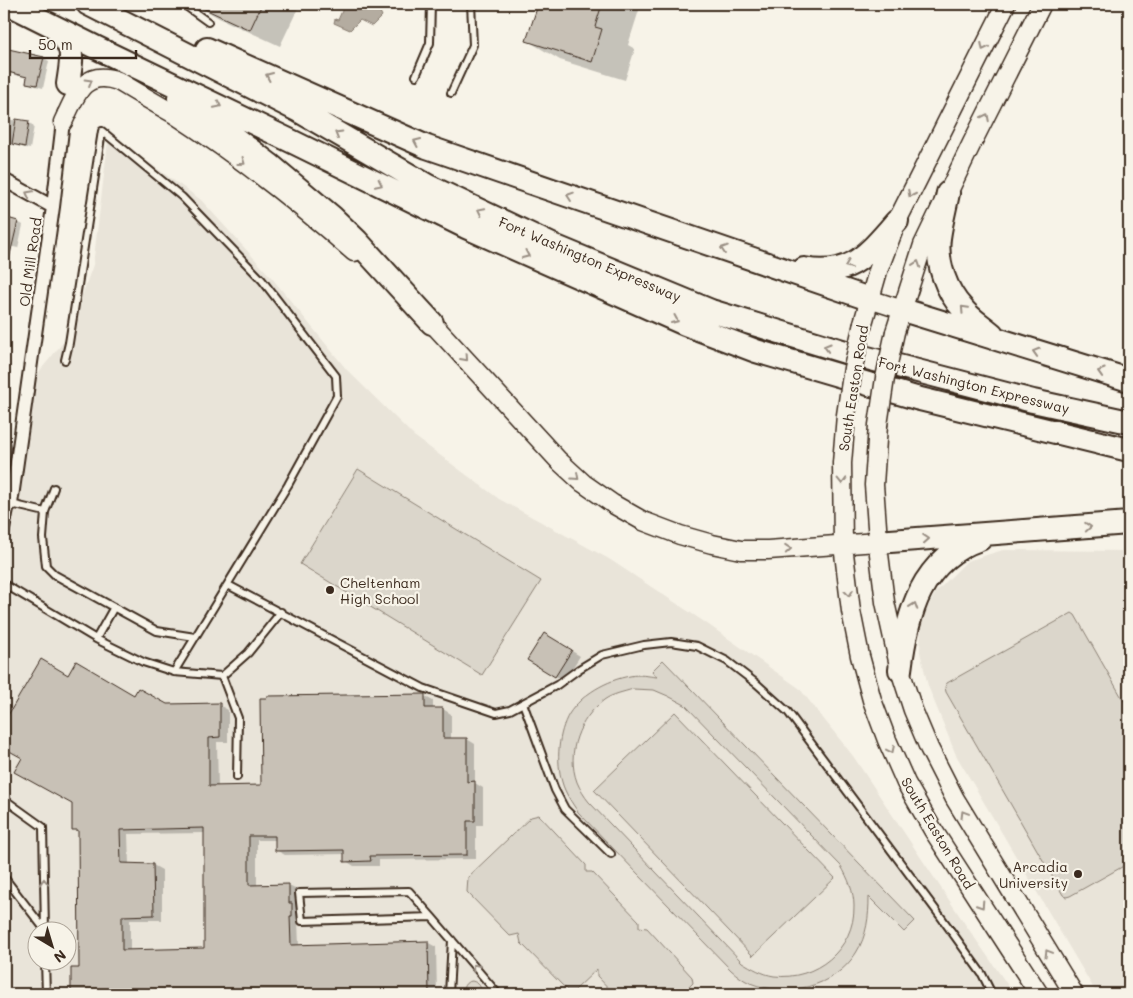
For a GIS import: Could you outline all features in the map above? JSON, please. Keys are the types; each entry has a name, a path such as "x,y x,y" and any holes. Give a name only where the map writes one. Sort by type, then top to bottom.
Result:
{"highway":[{"path":"9,4 95,47 188,104 228,133 332,216 432,322"},
{"name":"Fort Washington Expressway","path":"88,4 299,111 428,186 554,246 711,311 852,354 1033,401 1129,422"},
{"path":"102,4 232,59 427,147 869,299"},
{"path":"53,26 62,35 70,49 72,57 68,84"},
{"name":"Fort Washington Expressway","path":"95,47 466,227 685,324 756,351 916,398 1129,450"},
{"path":"948,193 939,238 939,254 944,277 954,298 963,310 1000,341"},
{"path":"762,262 810,270 830,271 847,267 868,254 897,221"},
{"path":"903,310 1129,380"},
{"path":"877,542 1129,524"},
{"path":"900,670 903,642 910,616 926,580 939,563 955,550 970,542 995,534"}],"main road":[{"name":"South Easton Road","path":"1006,4 897,221 869,299 853,368 846,415 842,463 843,545 851,611 860,656 872,700 887,740 906,783 933,830 1039,994"},
{"path":"1042,4 923,245 895,332 885,378 878,425 874,486 877,542 885,602 900,670 929,748 955,800 1074,994"},
{"path":"63,122 78,92 85,84 100,77 112,78 181,120 241,161 306,211 432,322 559,462 583,483 613,504 643,521 680,535 741,550 768,550 877,542"},
{"path":"869,299 903,310"}],"street":[{"name":"Old Mill Road","path":"8,504 53,207 68,84"},
{"path":"4,180 53,207"}],"lane":[{"path":"183,4 208,22"},
{"path":"416,76 430,43 430,4"},
{"path":"451,93 473,45 471,4"},
{"path":"64,360 70,344 102,131 182,197 262,280 336,376 337,396 288,486 174,672"},
{"path":"54,488 45,512 43,538 46,566 55,575 157,631 195,637"},
{"path":"4,540 8,504 45,512"},
{"path":"4,584 96,639 143,662 174,672 222,676 248,653 281,612"},
{"path":"228,585 422,688 496,713 510,710 557,685 602,655 644,645 670,642 697,646 727,661 757,684 788,712 957,938 982,974 992,994"},
{"path":"96,639 114,607"},
{"path":"222,676 238,718 237,776"},
{"path":"523,703 555,790 565,809 611,854"},
{"path":"4,799 43,827 45,920"},
{"path":"4,876 37,920"},
{"path":"432,918 302,921 300,893 409,891 498,994"},
{"path":"448,994 452,940"},
{"path":"45,970 46,994"}],"shaded area":[{"path":"345,4 376,4 382,16 372,26 360,20 350,30 334,23 335,19 338,20"},
{"name":"Cheltenham High School","path":"109,134 201,200 271,277 347,370 414,436 499,499 609,559 703,621 799,688 853,756 1014,994 4,994 4,504 11,504 28,385 66,339 93,265"},
{"path":"358,469 541,581 482,675 300,564"},
{"name":"Arcadia University","path":"1003,550 1129,551 1129,994 1097,994 956,755 928,686 920,652 921,620 936,592 967,561"},
{"path":"1072,613 1075,615 1129,710 1129,863 1066,897 1063,895 946,692 945,687 947,683"},
{"path":"663,660 915,921 904,932 869,897 867,926 863,940 856,953 847,965 836,974 809,986 794,989 764,987 747,982 731,970 578,812 562,782 559,765 560,738 565,722 574,707 596,689 621,678 633,675 657,677 652,671","holes":["633,689 654,690 685,705 841,866 853,896 853,922 848,936 840,948 830,959 818,967 804,973 774,976 753,969 742,962 589,802 582,792 577,782 573,759 577,737 588,717 604,700 614,695"]},
{"path":"675,712 835,878 753,956 594,790"},
{"path":"539,815 586,865 586,872 592,872 639,921 639,927 647,928 692,977 693,983 682,994 614,994 597,976 597,969 575,990 567,990 521,943 519,934 510,936 467,892 468,877 531,817"},
{"path":"472,981 480,986 481,994 463,994 464,985"}],"building":[{"path":"194,4 262,4 250,30"},
{"path":"546,4 602,4 595,27 602,29 592,62 526,41 537,8 544,10"},
{"path":"4,48 44,57 37,85 26,83 27,77 4,71"},
{"path":"16,119 29,121 25,147 12,144"},
{"path":"4,217 18,221 8,263 4,262"},
{"path":"544,633 572,650 555,677 527,660"},
{"path":"41,659 68,675 76,661 134,695 138,688 167,704 220,703 220,737 209,738 209,786 261,785 260,698 267,698 267,696 425,694 425,708 443,708 443,738 467,738 467,782 475,781 475,821 467,821 467,855 370,856 371,861 344,862 344,850 275,851 275,836 249,836 249,885 289,884 289,903 292,903 292,916 290,916 291,945 428,941 429,994 71,994 71,970 78,970 79,968 78,830 72,830 72,804 14,772 22,758 4,748 4,722","holes":["204,828 204,948 122,950 122,916 154,915 153,864 121,863 120,830"]}],"place":[{"name":"Cheltenham High School","path":"330,590"},
{"name":"Arcadia University","path":"1078,874"}]}
